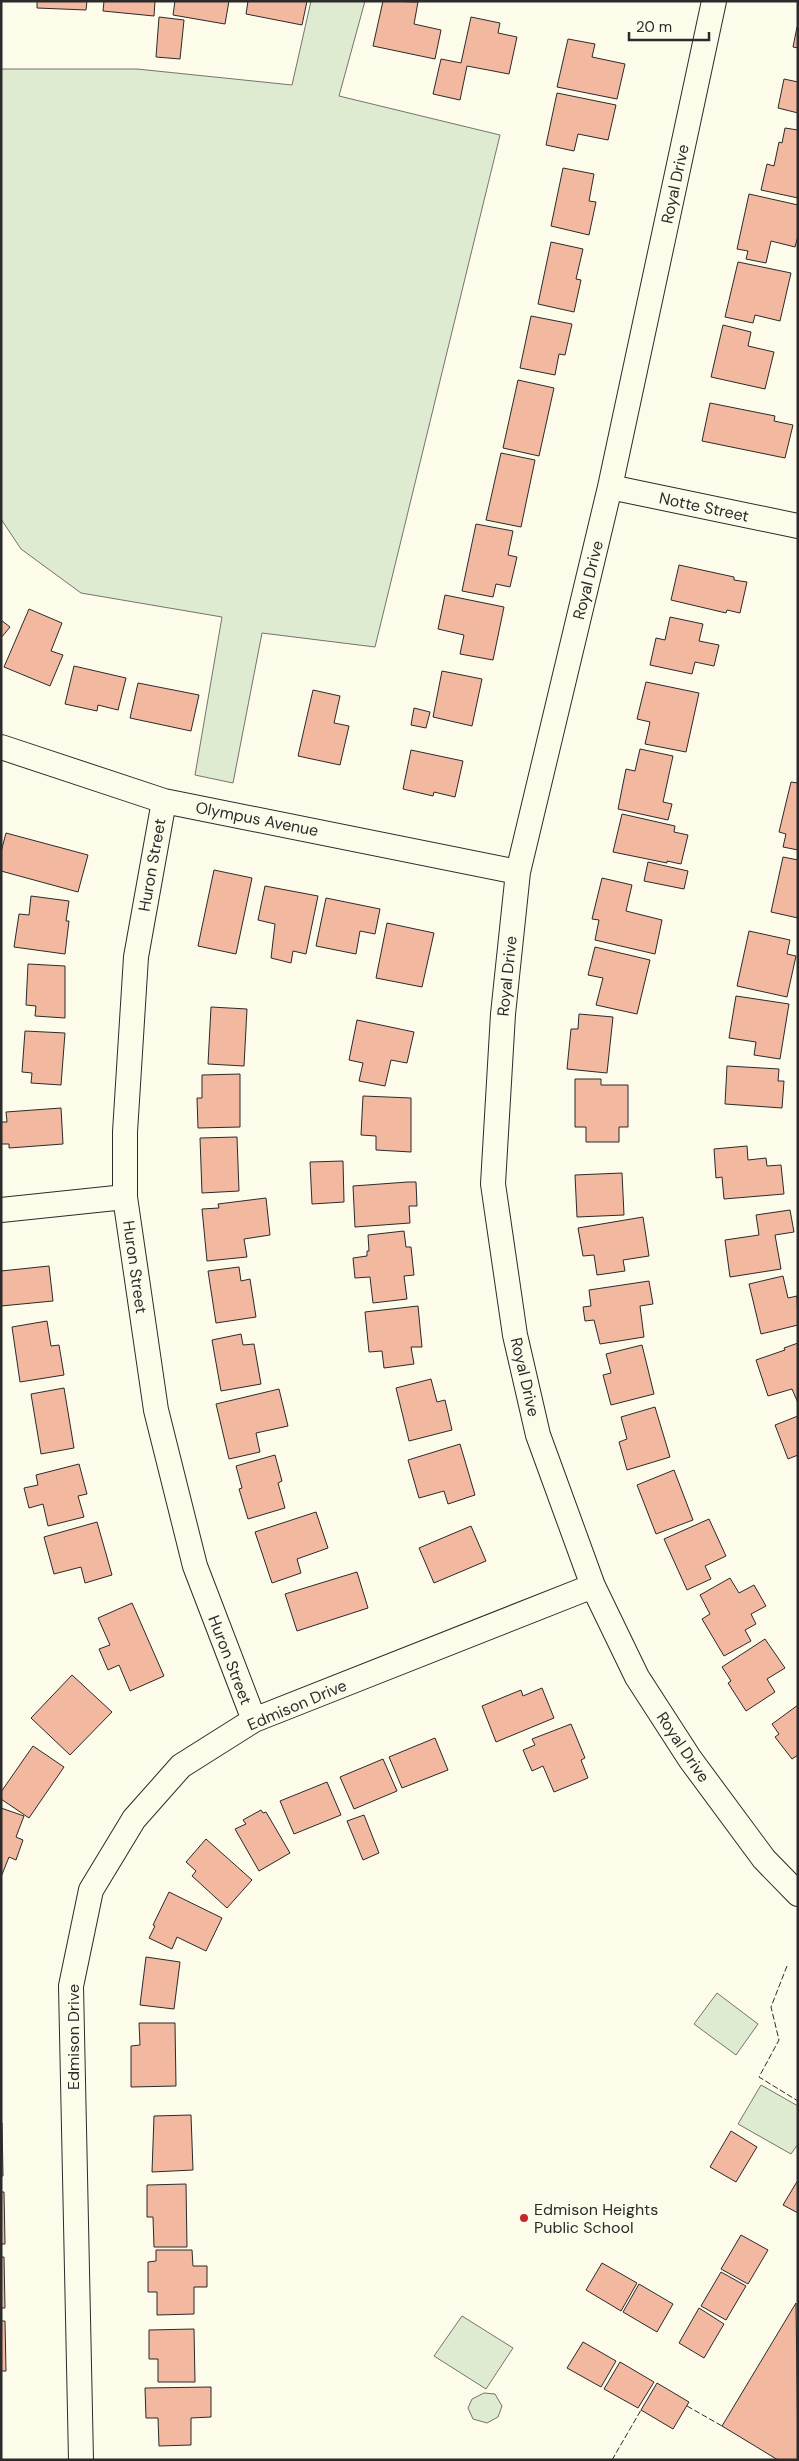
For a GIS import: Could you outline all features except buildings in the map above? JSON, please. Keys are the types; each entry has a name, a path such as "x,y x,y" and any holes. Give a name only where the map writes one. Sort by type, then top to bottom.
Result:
{"street":[{"name":"Royal Drive","path":"714,1 610,487 518,872 503,1014 493,1184 514,1335 538,1435 593,1586 637,1677 690,1759 764,1859 798,1894"},
{"name":"Notte Street","path":"610,487 798,526"},
{"name":"Olympus Avenue","path":"1,747 164,801 518,872"},
{"name":"Huron Street","path":"164,801 136,957 125,1132 125,1197 158,1419 195,1566 254,1720"},
{"path":"1,1210 125,1197"},
{"name":"Edmison Drive","path":"81,2460 71,1986 91,1890 134,1819 181,1766 254,1720 593,1586"}],"green space":[{"path":"311,1 365,1 339,96 500,135 375,647 262,633 233,783 195,775 222,617 81,593 21,549 1,519 1,69 137,69 292,85"},
{"path":"717,1993 758,2024 736,2055 694,2024"},
{"path":"761,2085 798,2106 798,2144 791,2154 738,2124"},
{"path":"462,2316 513,2348 486,2389 434,2356"},
{"path":"484,2393 495,2394 502,2406 498,2417 487,2423 473,2419 468,2408 472,2399"}],"fence":[{"path":"787,1966 771,2007 779,2040 759,2077 798,2101"},
{"path":"687,2406 722,2426"},
{"path":"612,2460 641,2410"}],"place":[{"name":"Edmison Heights Public School","path":"524,2218"}]}
